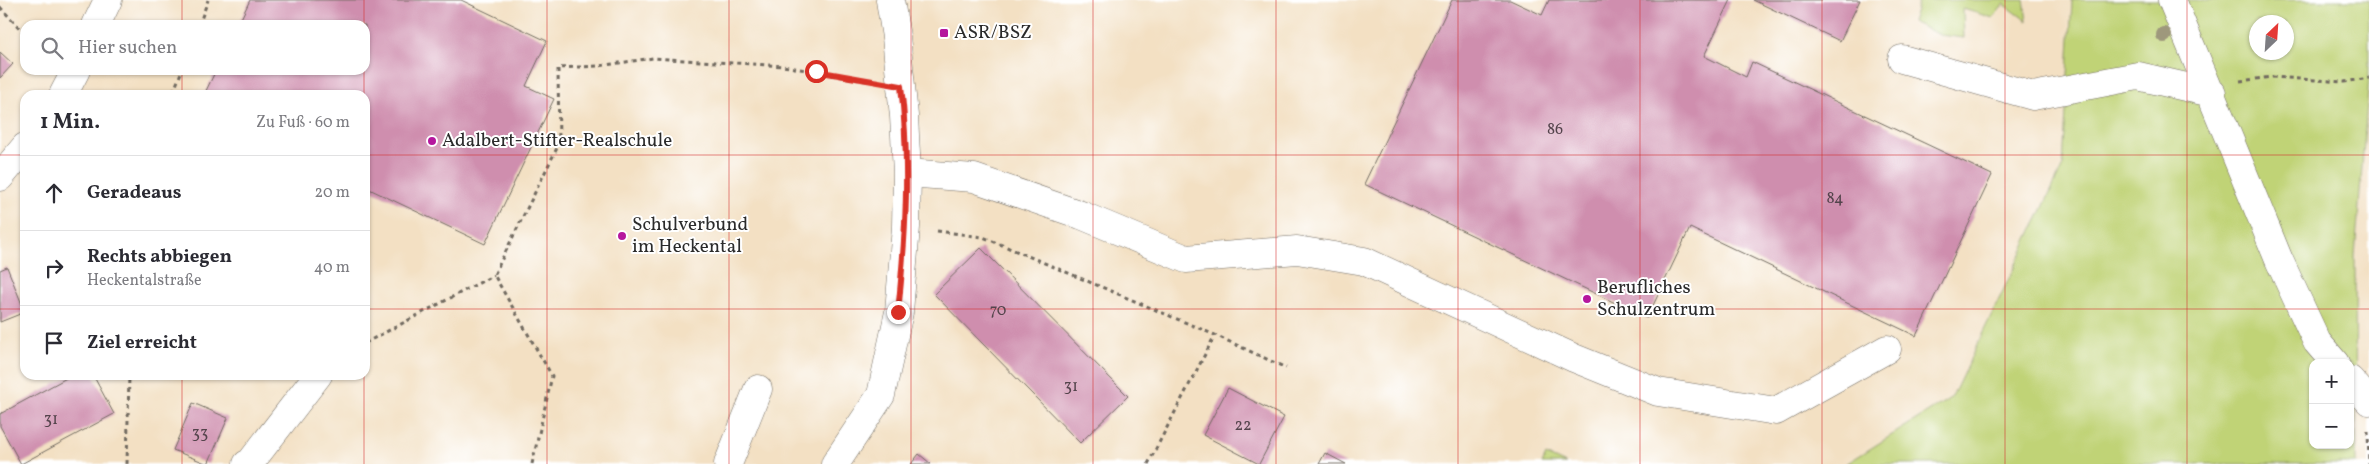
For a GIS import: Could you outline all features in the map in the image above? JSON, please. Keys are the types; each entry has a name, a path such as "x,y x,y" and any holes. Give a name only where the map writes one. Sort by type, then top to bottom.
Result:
{"street":[{"path":"98,20 108,0"},
{"path":"835,464 881,395 898,312 906,227 907,173 901,86 890,0"},
{"path":"2172,0 2212,93 2279,260 2317,342 2332,359"},
{"path":"1902,59 2033,96 2138,76 2212,93"},
{"path":"66,90 73,75"},
{"path":"0,178 20,152"},
{"path":"907,173 974,178 1081,215 1186,259 1297,250 1364,261 1574,358 1658,392 1776,411 1887,348"},
{"path":"247,464 250,463 314,380"},
{"path":"2354,384 2369,400"},
{"path":"728,464 758,389"}],"path":[{"path":"200,20 208,0"},
{"path":"0,7 20,29"},
{"path":"370,340 494,275 559,144 558,68 599,66 653,58 783,66 901,86"},
{"path":"173,90 176,88 180,75"},
{"path":"2212,93 2237,81 2272,77 2344,82 2369,78"},
{"path":"906,227 983,237 1215,335 1286,368"},
{"path":"494,275 552,376 532,464"},
{"path":"1148,464 1215,335"},
{"path":"127,464 129,380"}],"green space":[{"path":"1919,0 2024,0 2027,21 2004,4 1993,18 1963,9 1964,38 1940,35 1912,22"},
{"path":"2070,0 2369,0 2369,78 2355,256 2356,464 1846,464 1952,397 2063,166 2072,1"},
{"path":"1546,455 1566,464 1542,464"}],"building":[{"path":"250,0 461,0 547,41 526,86 554,99 485,244 370,189 370,90 206,90 214,75 370,75 370,20 240,20"},
{"path":"1452,0 1510,0 1542,15 1549,0 1731,0 1704,56 1746,77 1752,62 1992,175 1916,336 1690,228 1647,318 1364,184"},
{"path":"1753,0 1860,0 1840,41"},
{"path":"0,52 13,64 0,78"},
{"path":"981,248 1128,396 1080,443 934,294"},
{"path":"7,267 20,300 20,314 0,322 0,270"},
{"path":"63,380 96,380 114,414 21,464 0,426 0,414"},
{"path":"1228,388 1284,417 1259,464 1203,435"},
{"path":"193,403 228,418 208,464 173,450"},
{"path":"1325,453 1346,464 1319,464"},
{"path":"919,454 931,464 911,464"}],"place":[{"name":"ASR/BSZ","path":"944,33"},
{"name":"Adalbert-Stifter-Realschule","path":"432,141"},
{"name":"Schulverbund im Heckental","path":"622,236"},
{"name":"Berufliches Schulzentrum","path":"1587,299"}],"route":[{"path":"816,71 901,86 907,173 906,227 898,312"}]}
